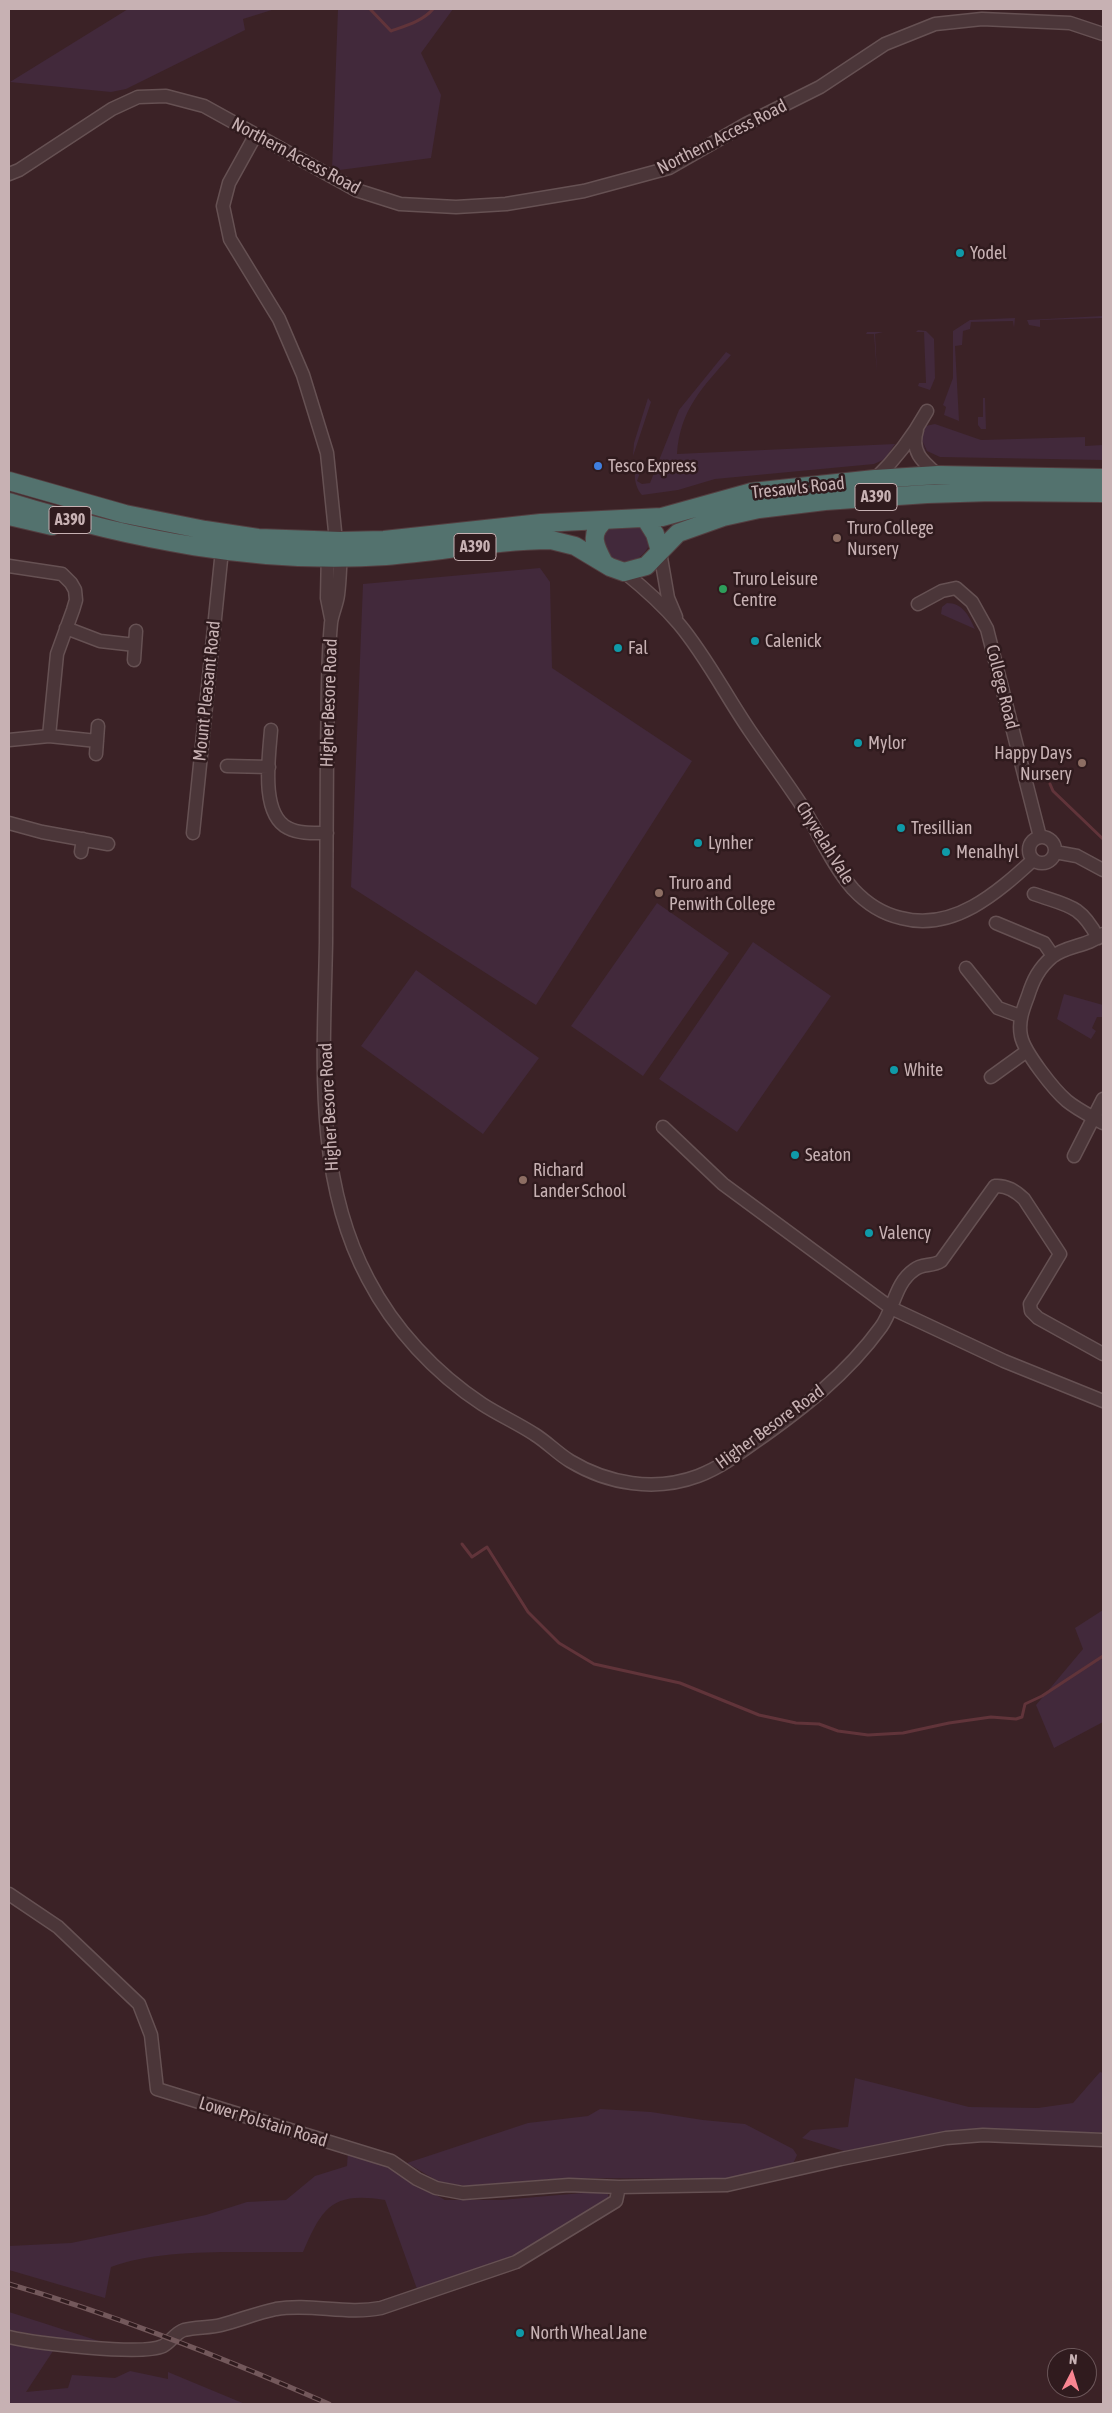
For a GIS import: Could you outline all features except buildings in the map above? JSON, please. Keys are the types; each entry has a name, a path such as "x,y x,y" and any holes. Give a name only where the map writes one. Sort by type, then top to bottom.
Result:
{"highway":[{"name":"Tresawls Road","path":"645,518 672,515 758,491 875,479 938,476 1103,478"},
{"name":"A390","path":"9,481 151,520 258,538 386,556 551,540 575,546 604,564 624,572 642,568 660,551"},
{"name":"Tresawls Road","path":"660,551 678,533 704,523 740,512 777,506 927,494 992,492 1103,493"},
{"name":"A390","path":"9,502 131,535 222,550 335,548 384,540 541,524 645,518"},
{"path":"9,516 58,528 131,535"},
{"path":"645,518 655,534 660,551"},
{"path":"604,520 598,529 594,542 604,564"}],"street":[{"name":"Northern Access Road","path":"9,174 19,170 112,109 138,97 166,96 204,106 356,190 400,204 456,207 506,204 584,192 669,168 746,124 820,87 885,44 935,24 982,19 1070,23 1103,34"},
{"name":"Higher Besore Road","path":"256,136 229,183 223,206 230,239 279,319 303,375 327,453 338,597 332,620 327,833 325,1106 330,1159 336,1195 355,1252 378,1297 414,1346 461,1388 487,1407 534,1433 565,1457 586,1470 605,1478 633,1483 671,1483 696,1477 716,1468 788,1419 817,1396 866,1346 888,1317 896,1293 911,1271 921,1266 934,1266 941,1261 995,1186 1002,1185 1017,1192 1024,1199 1060,1254 1030,1304 1031,1311 1038,1318 1103,1354"},
{"path":"927,411 914,438 917,454 938,476"},
{"path":"875,479 890,465 917,430"},
{"name":"Mount Pleasant Road","path":"193,833 222,550"},
{"name":"Chyvelah Vale","path":"660,551 668,598 680,625 802,806 840,871 853,888 868,902 885,913 901,918 926,921 950,918 997,890 1033,860 1038,863 1047,862 1055,852"},
{"path":"9,566 54,571 67,578 75,590 76,600 57,654 49,736"},
{"name":"Chyvelah Vale","path":"624,572 644,588 680,625"},
{"name":"College Road","path":"918,604 942,591 956,588 972,602 981,616 995,657 1040,837"},
{"path":"66,628 110,643 135,645"},
{"path":"134,660 136,631"},
{"path":"96,754 98,726"},
{"path":"271,730 270,805 277,819 288,828 296,831 327,833"},
{"path":"9,740 49,736 97,740"},
{"path":"227,766 269,768"},
{"path":"9,823 82,846 108,844"},
{"path":"1033,860 1029,853 1030,844 1040,837 1050,840 1055,852 1085,859 1103,870"},
{"path":"1034,894 1076,909 1088,918 1101,936 1086,945 1069,949 1053,956 1040,969 1032,982 1020,1016 1021,1039 1027,1051 1067,1101 1098,1120"},
{"path":"996,923 1044,943 1053,956"},
{"path":"966,968 998,1008 1020,1016"},
{"path":"991,1077 1027,1051"},
{"path":"1074,1156 1098,1120 1103,1099"},
{"path":"663,1127 723,1184 891,1308 1004,1362 1103,1401"},
{"name":"Lower Polstain Road","path":"9,1894 58,1927 139,2004 151,2035 157,2089 391,2161 418,2179 436,2188 463,2192 569,2185 619,2187"},
{"path":"9,2337 28,2341 95,2348 151,2348 163,2346 176,2334 185,2330 222,2325 254,2314 278,2309 362,2312 381,2308 439,2286 516,2262 616,2201 619,2187 726,2185 946,2138 983,2135 1103,2140"}],"shaded area":[{"path":"128,9 275,9 243,19 245,30 126,89 111,92 10,82"},
{"path":"338,9 453,9 421,53 441,95 431,158 332,171"},
{"path":"1103,316 1103,318 1040,320 1040,327 1029,325 1027,320"},
{"path":"1015,318 1014,328 1013,321 971,322 970,329 963,331 962,345 955,346 959,421 944,415 946,407 943,405 953,378 953,331 970,320"},
{"path":"918,330 926,331 934,339 935,378 930,390 918,386 919,383 926,383 924,332 916,332"},
{"path":"867,332 883,332 875,334 877,374 874,334 866,334"},
{"path":"726,352 731,355 702,389 688,411 679,438 677,454 895,444 885,459 874,464 715,479 678,490 642,495 636,485 635,473 640,473 637,481 642,484 650,483 679,410"},
{"path":"648,398 651,402 633,456 634,443"},
{"path":"983,398 985,398 986,429 981,429 978,425 978,417 983,417"},
{"path":"935,424 981,440 1085,437 1085,446 1103,445 1103,460 940,457 927,451 922,440 926,452 920,452 921,430 925,426"},
{"path":"617,527 637,527 646,530 650,543 643,554 626,563 619,563 608,556 601,537 604,533"},
{"path":"540,568 550,582 552,668 692,761 536,1005 351,887 363,584"},
{"path":"947,603 957,605 965,611 975,629 941,614 942,607"},
{"path":"657,903 729,953 643,1076 571,1026"},
{"path":"753,942 831,996 737,1132 659,1079"},
{"path":"416,970 539,1058 483,1134 361,1046"},
{"path":"1064,994 1103,1005 1103,1017 1097,1017 1092,1028 1096,1031 1091,1039 1057,1019"},
{"path":"1103,1610 1103,1722 1054,1748 1036,1705 1083,1649 1075,1628"},
{"path":"1100,2072 1103,2073 1103,2133 978,2129 844,2151 802,2138 811,2130 848,2127 855,2078 969,2107 1038,2108 1073,2103"},
{"path":"600,2109 651,2112 745,2124 793,2149 797,2155 793,2164 726,2179 568,2178 464,2186 439,2182 407,2163 528,2123 588,2116"},
{"path":"348,2151 375,2160 445,2200 501,2200 594,2192 608,2194 609,2199 513,2256 417,2289 385,2200 367,2198 353,2198 331,2206 316,2224 303,2252 205,2252 154,2256 131,2261 111,2267 105,2298 9,2270 9,2246 71,2243 206,2215 247,2202 286,2200 315,2176 347,2166"},
{"path":"9,2312 102,2342 67,2340 9,2330"},
{"path":"9,2344 53,2351 26,2392 68,2388 72,2375 115,2378 130,2371 168,2379 168,2372 245,2404 9,2404"}],"waterway":[{"path":"370,9 391,31 419,20 433,9"},
{"path":"1050,784 1053,791 1103,839"},
{"path":"462,1544 472,1557 487,1547 528,1612 559,1643 594,1664 680,1683 759,1715 796,1723 819,1724 838,1731 868,1735 903,1733 949,1723 991,1717 1016,1719 1022,1717 1025,1704 1042,1696 1103,1656"}],"railway":[{"path":"9,2284 130,2324 250,2370 329,2404"}],"place":[{"name":"Yodel","path":"960,253"},
{"name":"Tesco Express","path":"598,466"},
{"name":"Truro College Nursery","path":"837,538"},
{"name":"Truro Leisure Centre","path":"723,589"},
{"name":"Calenick","path":"755,641"},
{"name":"Fal","path":"618,648"},
{"name":"Mylor","path":"858,743"},
{"name":"Happy Days Nursery","path":"1082,763"},
{"name":"Tresillian","path":"901,828"},
{"name":"Lynher","path":"698,843"},
{"name":"Menalhyl","path":"946,852"},
{"name":"Truro and Penwith College","path":"659,893"},
{"name":"White","path":"894,1070"},
{"name":"Seaton","path":"795,1155"},
{"name":"Richard Lander School","path":"523,1180"},
{"name":"Valency","path":"869,1233"},
{"name":"North Wheal Jane","path":"520,2333"}]}
